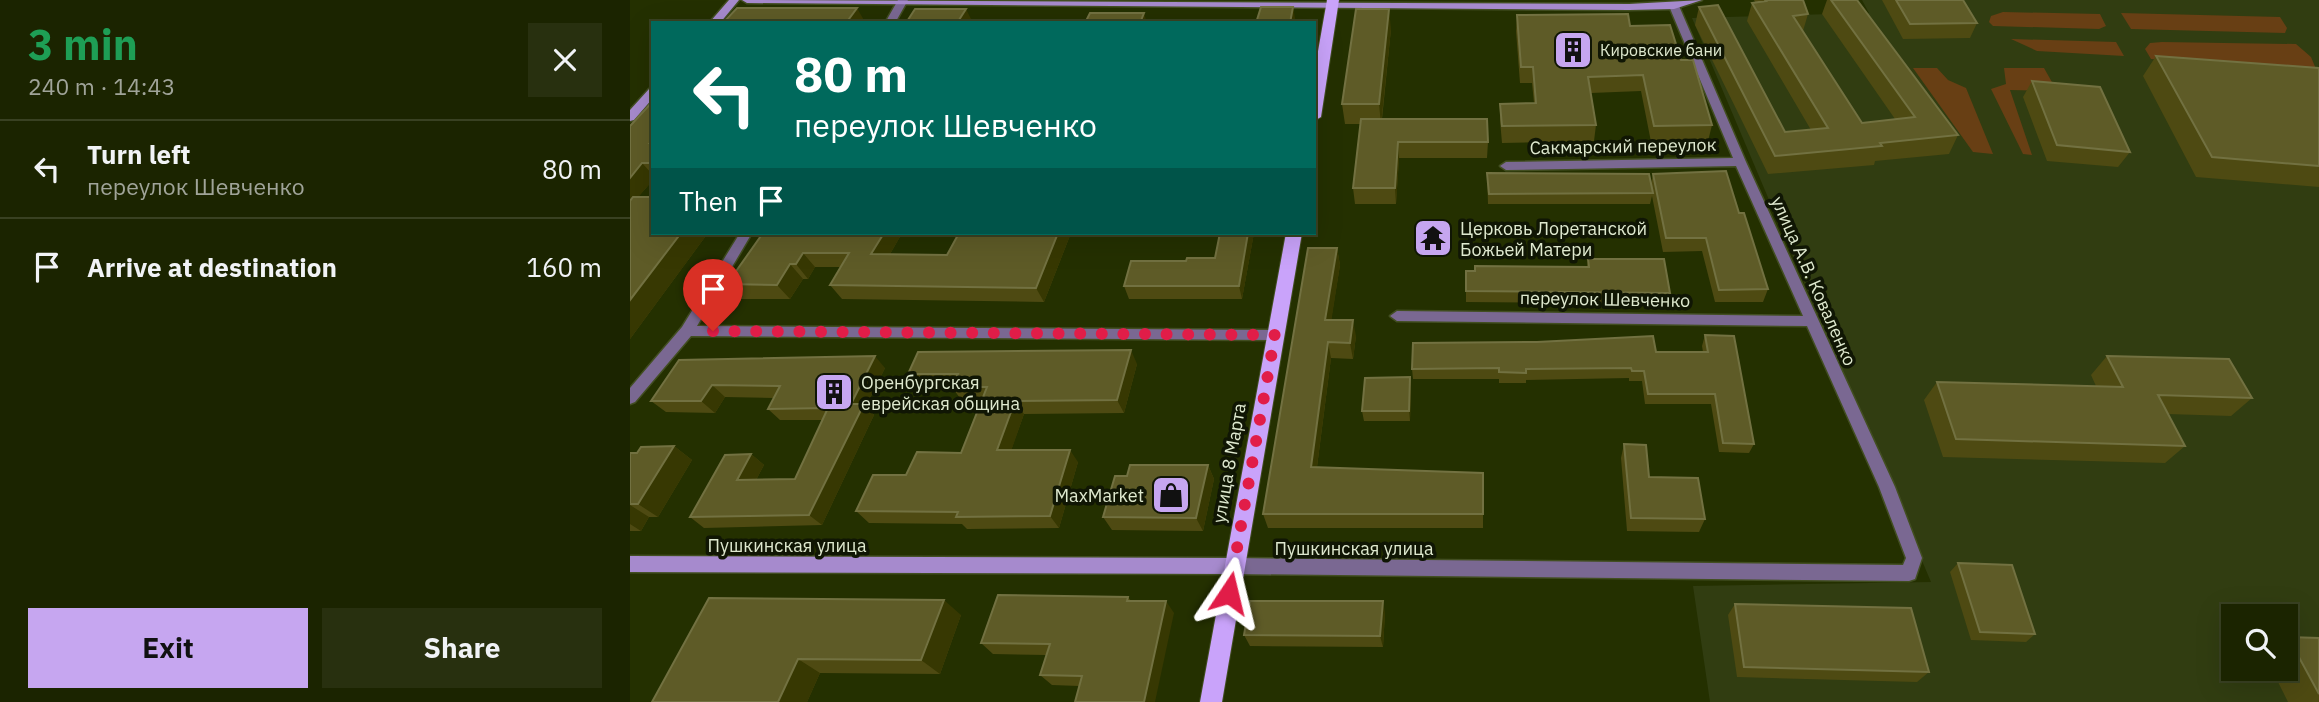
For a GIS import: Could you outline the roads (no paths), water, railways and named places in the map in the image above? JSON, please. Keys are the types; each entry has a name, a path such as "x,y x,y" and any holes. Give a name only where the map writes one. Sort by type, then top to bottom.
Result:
{"main road":[{"path":"715,21 734,0"},
{"path":"747,0 1674,6 1697,0"},
{"path":"1316,104 1332,2"},
{"path":"630,117 651,93"},
{"name":"улица 8 Марта","path":"1210,702 1294,235"},
{"name":"Пушкинская улица","path":"630,564 1234,566"}],"street":[{"path":"891,21 902,1"},
{"name":"улица А.В. Коваленко","path":"1674,6 1740,162 1887,487 1914,558 1909,573"},
{"name":"Сакмарский переулок","path":"1506,166 1740,162"},
{"path":"630,398 687,331 745,235"},
{"name":"переулок Шевченко","path":"1397,316 1813,321"},
{"path":"687,331 1275,335"},
{"name":"Пушкинская улица","path":"1234,566 1909,573"}],"place":[{"name":"Кировские бани","path":"1573,50"},
{"name":"Церковь Лоретанской Божьей Матери","path":"1433,238"},
{"name":"Оренбургская еврейская община","path":"834,392"},
{"name":"MaxMarket","path":"1171,495"}]}
